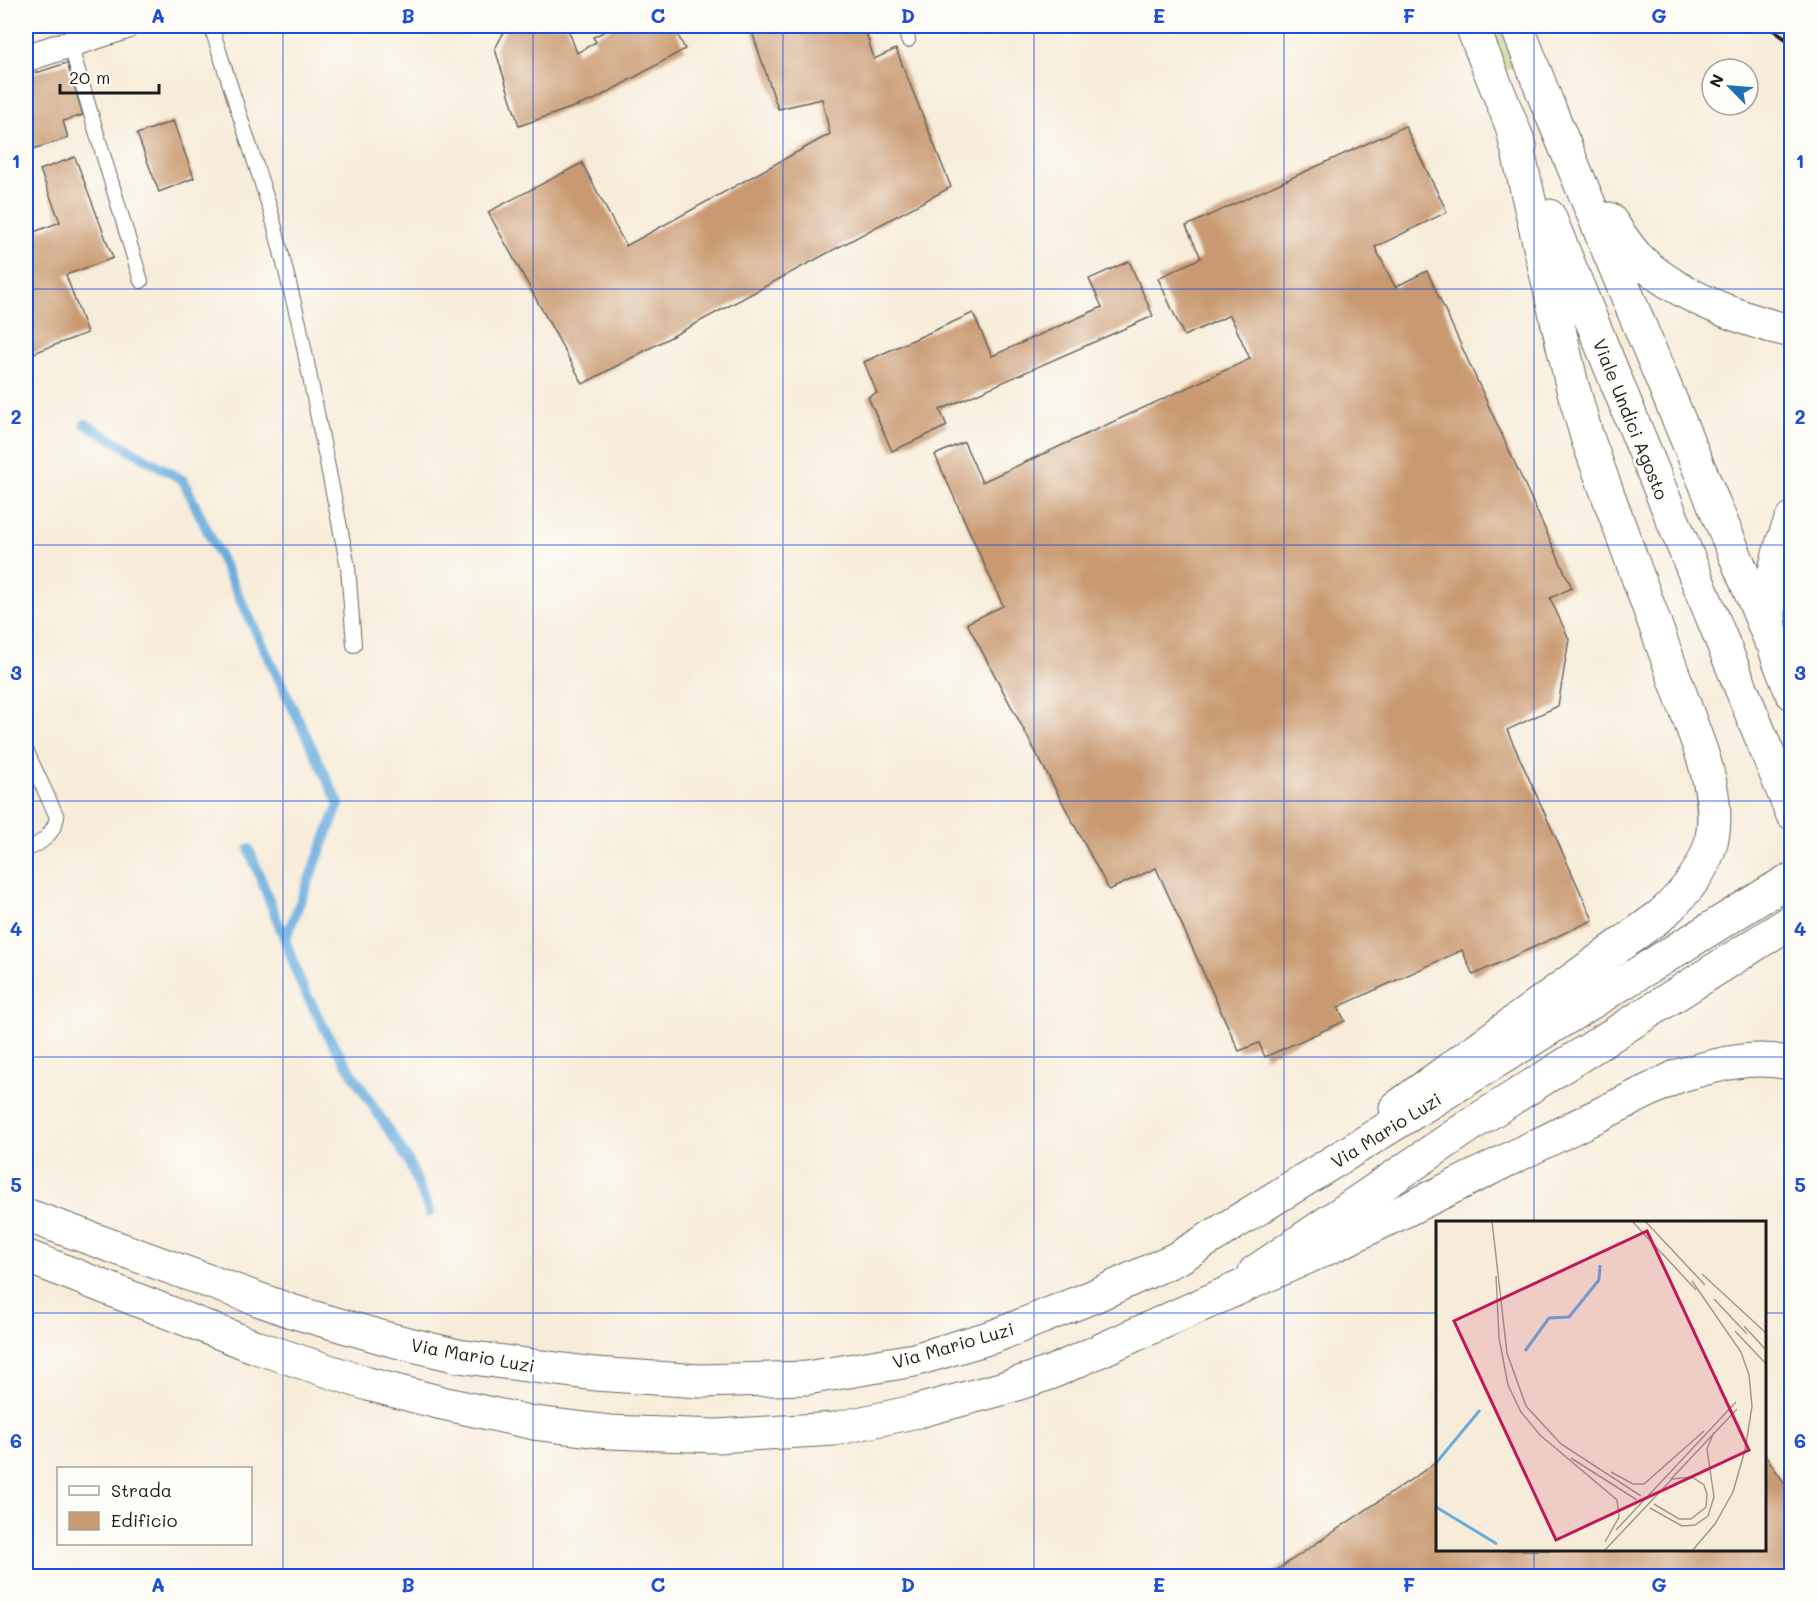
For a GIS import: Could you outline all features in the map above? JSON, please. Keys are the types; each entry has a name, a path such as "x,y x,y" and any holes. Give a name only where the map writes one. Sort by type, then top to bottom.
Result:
{"main road":[{"name":"Viale Undici Agosto","path":"1472,26 1791,813"},
{"path":"1518,26 1546,103 1581,181 1791,693"},
{"path":"1225,1230 1642,930 1679,899 1692,883 1704,864 1712,843 1715,825 1714,810 1707,768 1581,416 1557,325 1512,126"},
{"path":"1581,181 1638,257 1670,282 1715,307 1761,325 1791,331"},
{"path":"1775,652 1769,617 1774,576 1788,526"},
{"name":"Via Mario Luzi","path":"26,1215 291,1311 458,1356 594,1374 700,1381 807,1378 914,1359 995,1336 1092,1297 1178,1258 1786,882"},
{"path":"1221,1295 1478,1120 1791,921"},
{"path":"26,1256 256,1347 368,1384 442,1404 534,1423 609,1432 717,1436 834,1429 918,1411 1001,1389 1050,1372 1341,1242 1678,1076 1737,1061 1791,1064"}],"street":[{"path":"26,58 126,26"}],"lane":[{"path":"211,26 271,212 299,323 348,567 354,645"},
{"path":"904,26 908,40"},
{"path":"70,44 141,281"},
{"path":"26,750 57,817 55,828 48,837 26,850"}],"green space":[{"path":"1487,26 1501,26 1513,66 1504,70"}],"building":[{"path":"507,26 567,26 577,53 596,42 593,37 616,26 673,26 685,49 594,100 519,126 495,49"},
{"path":"750,26 864,26 874,59 896,49 951,187 583,384 488,212 582,163 626,246 830,134 822,99 778,109"},
{"path":"67,63 83,115 63,121 68,138 26,151 26,76"},
{"path":"173,121 194,178 159,192 137,134"},
{"path":"1405,126 1447,212 1375,247 1395,287 1427,271 1572,588 1550,598 1569,639 1558,706 1507,730 1593,920 1473,975 1462,950 1338,1007 1345,1021 1265,1057 1259,1043 1239,1051 1156,868 1109,890 967,623 1003,606 935,455 964,442 982,482 1250,359 1230,315 1184,336 1158,278 1201,258 1186,226"},
{"path":"75,157 113,258 66,275 87,333 26,356 26,235 60,222 40,170"},
{"path":"1129,261 1153,316 940,410 947,426 892,451 868,397 877,393 864,362 973,313 992,356 1102,307 1089,279"},
{"path":"1766,1456 1791,1493 1791,1576 1268,1576 1436,1463 1436,1551 1766,1551"}],"waterway":[{"path":"85,424 183,480 339,804 285,940 302,986 330,1039 408,1160 430,1213"},
{"path":"249,849 285,940"}],"railway":[{"path":"1768,26 1792,43"}]}
